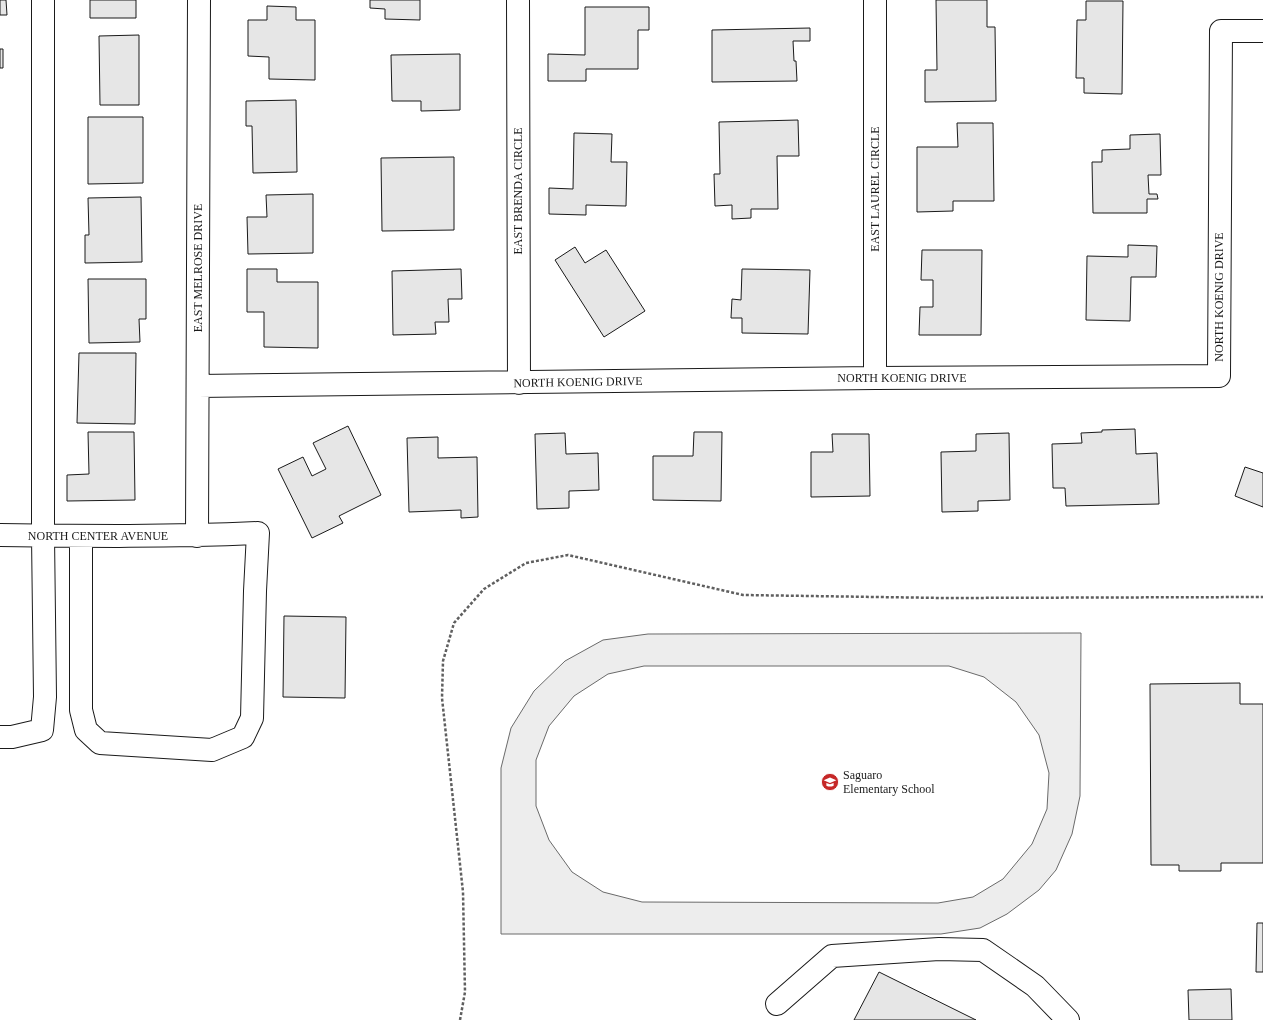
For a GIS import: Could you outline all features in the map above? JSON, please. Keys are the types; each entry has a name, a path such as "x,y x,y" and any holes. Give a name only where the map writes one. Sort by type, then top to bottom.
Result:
{"street":[{"path":"0,737 12,737 42,730 45,697 43,536 43,0"},
{"name":"EAST MELROSE DRIVE","path":"197,536 199,0"},
{"name":"EAST BRENDA CIRCLE","path":"518,0 519,383"},
{"name":"EAST LAUREL CIRCLE","path":"875,0 875,378"},
{"name":"NORTH KOENIG DRIVE","path":"198,386 875,378 1219,376 1221,31 1263,30"},
{"name":"NORTH CENTER AVENUE","path":"0,535 197,536 258,533 252,718 243,737 212,750 100,743 86,730 82,710 82,536"},
{"path":"777,1004 832,956 939,949 983,950 1035,986 1068,1020"}],"path":[{"path":"460,1020 465,992 463,892 442,698 443,661 454,623 484,589 526,563 568,555 743,596 944,598 1263,597"}],"shaded area":[{"path":"1081,633 1080,796 1072,834 1056,870 1039,890 1007,914 980,928 941,934 501,934 501,768 511,728 534,691 565,661 603,640 648,634","holes":["644,666 949,666 984,677 1016,702 1039,735 1049,773 1047,809 1032,844 1003,879 973,897 938,903 642,902 603,892 572,872 549,840 536,806 536,760 549,726 574,696 608,674"]}],"building":[{"path":"0,0 6,0 7,15 0,15"},
{"path":"90,0 136,0 136,18 90,18"},
{"path":"370,0 420,0 420,20 385,19 385,9 370,8"},
{"path":"936,0 987,0 987,27 995,27 996,101 925,102 925,70 937,70"},
{"path":"1086,1 1123,1 1122,94 1084,93 1084,78 1076,78 1077,20 1086,20"},
{"path":"267,6 296,7 296,20 315,20 315,80 269,79 269,57 248,56 248,20 267,20"},
{"path":"585,7 649,7 649,30 638,30 638,69 586,69 586,81 548,81 548,54 585,55"},
{"path":"810,28 810,41 793,41 797,81 712,82 712,30"},
{"path":"139,35 139,105 100,105 99,36"},
{"path":"0,49 3,49 3,68 0,68"},
{"path":"460,54 460,110 421,111 421,101 392,101 391,55"},
{"path":"296,100 297,172 253,173 252,126 246,126 246,101"},
{"path":"88,117 143,117 143,183 88,184"},
{"path":"798,120 799,156 777,156 778,209 751,209 751,218 732,219 732,205 715,206 714,174 720,174 719,122"},
{"path":"957,123 993,123 994,201 953,201 953,211 917,212 917,147 958,147"},
{"path":"574,133 612,134 611,162 627,162 626,206 586,205 586,215 549,214 549,188 573,189"},
{"path":"1160,134 1161,175 1148,175 1149,194 1157,194 1158,199 1147,199 1147,213 1093,213 1092,162 1102,162 1102,150 1130,149 1130,135"},
{"path":"454,157 454,230 382,231 381,158"},
{"path":"313,194 313,253 248,254 247,217 267,217 266,195"},
{"path":"141,197 142,262 85,263 85,235 89,235 88,198"},
{"path":"1128,245 1157,246 1156,277 1131,277 1130,321 1086,320 1087,256 1128,257"},
{"path":"575,247 585,263 606,250 645,311 604,337 555,260"},
{"path":"922,250 982,250 981,335 919,335 920,307 933,307 933,280 921,280"},
{"path":"247,269 277,269 277,282 318,282 318,348 264,347 264,312 247,312"},
{"path":"461,269 462,299 448,299 449,322 435,322 436,334 393,335 392,271"},
{"path":"742,269 810,270 808,334 742,333 742,318 731,318 732,299 741,300"},
{"path":"88,279 146,279 146,319 139,319 140,342 89,343"},
{"path":"79,353 136,353 135,424 77,423"},
{"path":"348,426 381,495 339,516 343,523 312,538 278,469 303,457 312,476 326,469 313,443"},
{"path":"1135,429 1136,454 1157,453 1159,504 1066,506 1065,488 1053,488 1052,444 1082,443 1081,433 1102,432 1102,430"},
{"path":"88,432 134,432 135,500 67,501 67,475 89,474"},
{"path":"694,432 722,432 721,501 653,500 653,456 693,456"},
{"path":"565,433 566,454 598,453 599,490 569,491 569,508 537,509 535,434"},
{"path":"1009,433 1010,500 978,501 978,511 942,512 941,452 976,451 976,434"},
{"path":"832,434 869,434 870,496 811,497 811,452 833,452"},
{"path":"438,437 438,458 477,457 478,517 461,518 461,510 409,512 407,438"},
{"path":"1245,467 1263,473 1263,507 1235,496"},
{"path":"284,616 346,617 345,698 283,697"},
{"path":"1240,683 1240,704 1263,704 1263,863 1221,863 1221,871 1179,871 1179,865 1151,865 1150,684"},
{"path":"1257,923 1263,923 1263,972 1256,972"},
{"path":"879,972 976,1020 854,1020"},
{"path":"1231,989 1232,1020 1189,1020 1188,990"}],"place":[{"name":"Saguaro Elementary School","path":"830,782"}]}
